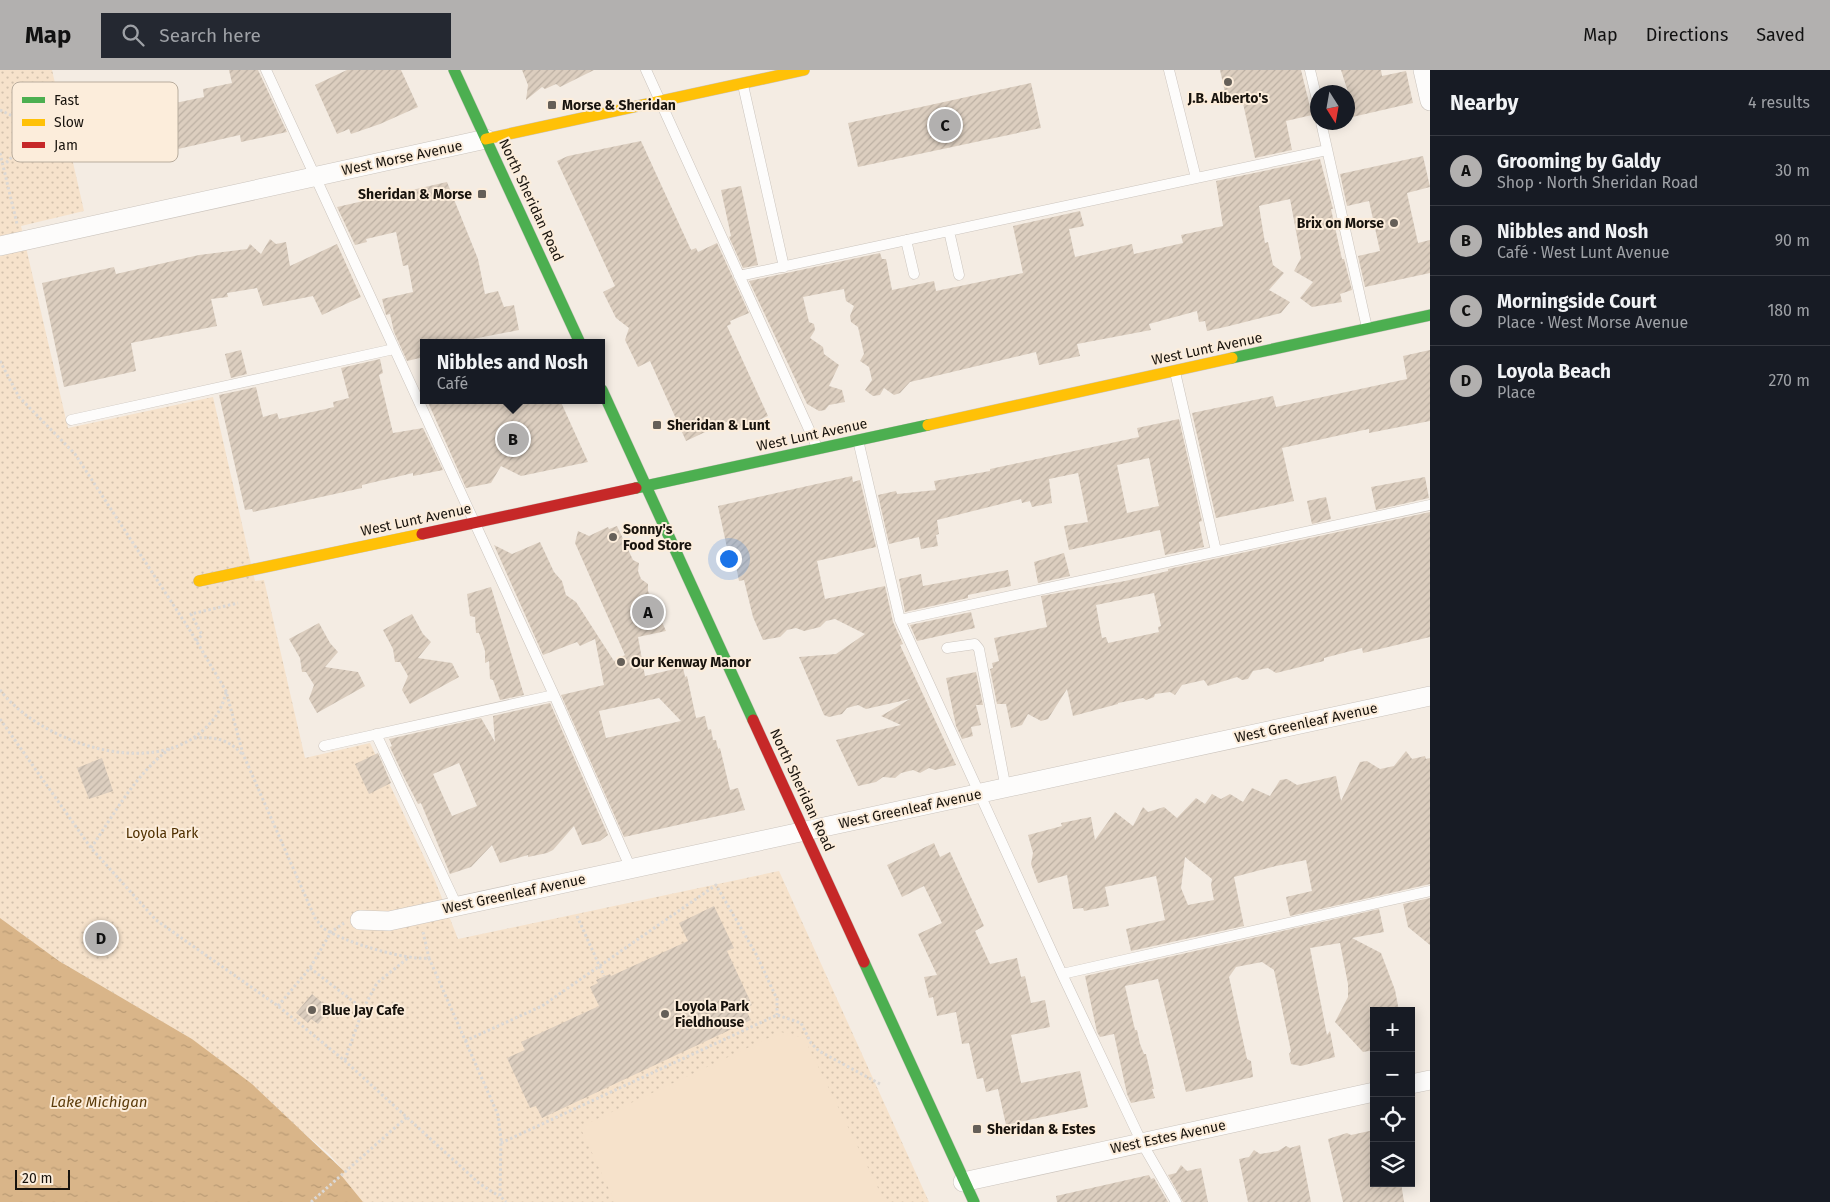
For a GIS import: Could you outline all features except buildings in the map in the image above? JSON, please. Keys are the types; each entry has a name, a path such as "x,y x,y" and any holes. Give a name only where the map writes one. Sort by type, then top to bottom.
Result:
{"street":[{"name":"North Sheridan Road","path":"454,70 578,339"},
{"name":"West Morse Avenue","path":"0,246 801,70"},
{"path":"1423,70 1430,100"},
{"name":"West Lunt Avenue","path":"199,581 1430,316"},
{"name":"North Sheridan Road","path":"605,397 963,1182 974,1202"},
{"name":"West Greenleaf Avenue","path":"353,921 389,921 1430,696"},
{"path":"1415,1083 1430,1080"},
{"name":"West Estes Avenue","path":"963,1182 1370,1093"}],"lane":[{"path":"266,70 554,694 631,869"},
{"path":"646,70 817,449"},
{"path":"1169,70 1196,178"},
{"path":"1310,70 1314,85"},
{"path":"743,84 784,266"},
{"path":"1323,130 1367,329"},
{"path":"739,276 1327,150"},
{"path":"949,231 958,275"},
{"path":"906,240 914,274"},
{"path":"71,420 394,349"},
{"path":"1175,371 1216,551"},
{"path":"858,440 900,620 978,794 1142,1143 1176,1202"},
{"path":"900,620 1430,505"},
{"path":"947,648 975,644 979,649 1006,788"},
{"path":"324,746 554,694"},
{"path":"376,734 457,906"},
{"path":"1062,974 1430,892"}],"path":[{"path":"0,111 12,116"},
{"path":"0,153 21,242"},
{"path":"4,165 12,157"},
{"path":"0,361 19,397 74,454 196,641 226,691 243,754 315,918 323,927 332,932 394,956 429,958"},
{"path":"196,641 202,635 191,614 238,603"},
{"path":"0,690 24,715 47,729 80,742 127,754 148,753 174,747"},
{"path":"91,848 131,788 159,757 192,738 216,716 223,704 226,691"},
{"path":"0,719 91,848 156,920 278,1006 345,1061 480,1184 500,1196 506,1202"},
{"path":"192,738 208,737 227,741 243,754"},
{"path":"465,1041 542,1006 716,885 760,963 777,998 777,1015"},
{"path":"420,914 429,958 498,1115 501,1143 500,1196"},
{"path":"577,916 604,976"},
{"path":"278,1006 310,968 332,932 353,921"},
{"path":"345,1061 363,1009 377,982 409,958"},
{"path":"310,968 363,1009"},
{"path":"501,1143 777,1015 801,1023 811,1043 819,1051 882,1085"},
{"path":"311,1202 407,1117"}],"green space":[{"name":"Loyola Park","path":"0,70 52,70 55,82 12,82 12,162 73,162 84,211 21,226 68,428 213,397 255,581 264,580 305,758 370,743 434,878 458,939 779,871 929,1202 363,1202 341,1175 345,1172 329,1154 192,1039 59,961 0,918"},
{"path":"781,1032 804,1038 885,1202 615,1202 580,1127"}],"water":[{"name":"Lake Michigan","path":"0,918 59,961 192,1039 252,1084 345,1172 341,1175 363,1202 0,1202"}],"traffic: fast":[{"path":"454,70 578,339"},
{"path":"1232,358 1430,315"},
{"path":"605,397 753,720"},
{"path":"636,488 928,425"},
{"path":"864,962 974,1202"}],"traffic: slow":[{"path":"486,139 804,70"},
{"path":"928,425 1232,358"},
{"path":"199,581 422,534"}],"traffic: jam":[{"path":"422,534 636,488"},
{"path":"753,720 864,962"}],"place":[{"name":"J.B. Alberto's","path":"1228,82"},
{"name":"Morse & Sheridan","path":"552,105"},
{"name":"Morningside Court","path":"945,125"},
{"name":"Sheridan & Morse","path":"482,194"},
{"name":"Brix on Morse","path":"1394,223"},
{"name":"Sheridan & Lunt","path":"657,425"},
{"name":"Nibbles and Nosh","path":"513,439"},
{"name":"Sonny's Food Store","path":"613,537"},
{"name":"Grooming by Galdy","path":"648,612"},
{"name":"Our Kenway Manor","path":"621,662"},
{"name":"Loyola Beach","path":"101,938"},
{"name":"Blue Jay Cafe","path":"312,1010"},
{"name":"Loyola Park Fieldhouse","path":"665,1014"},
{"name":"Sheridan & Estes","path":"977,1129"}]}
